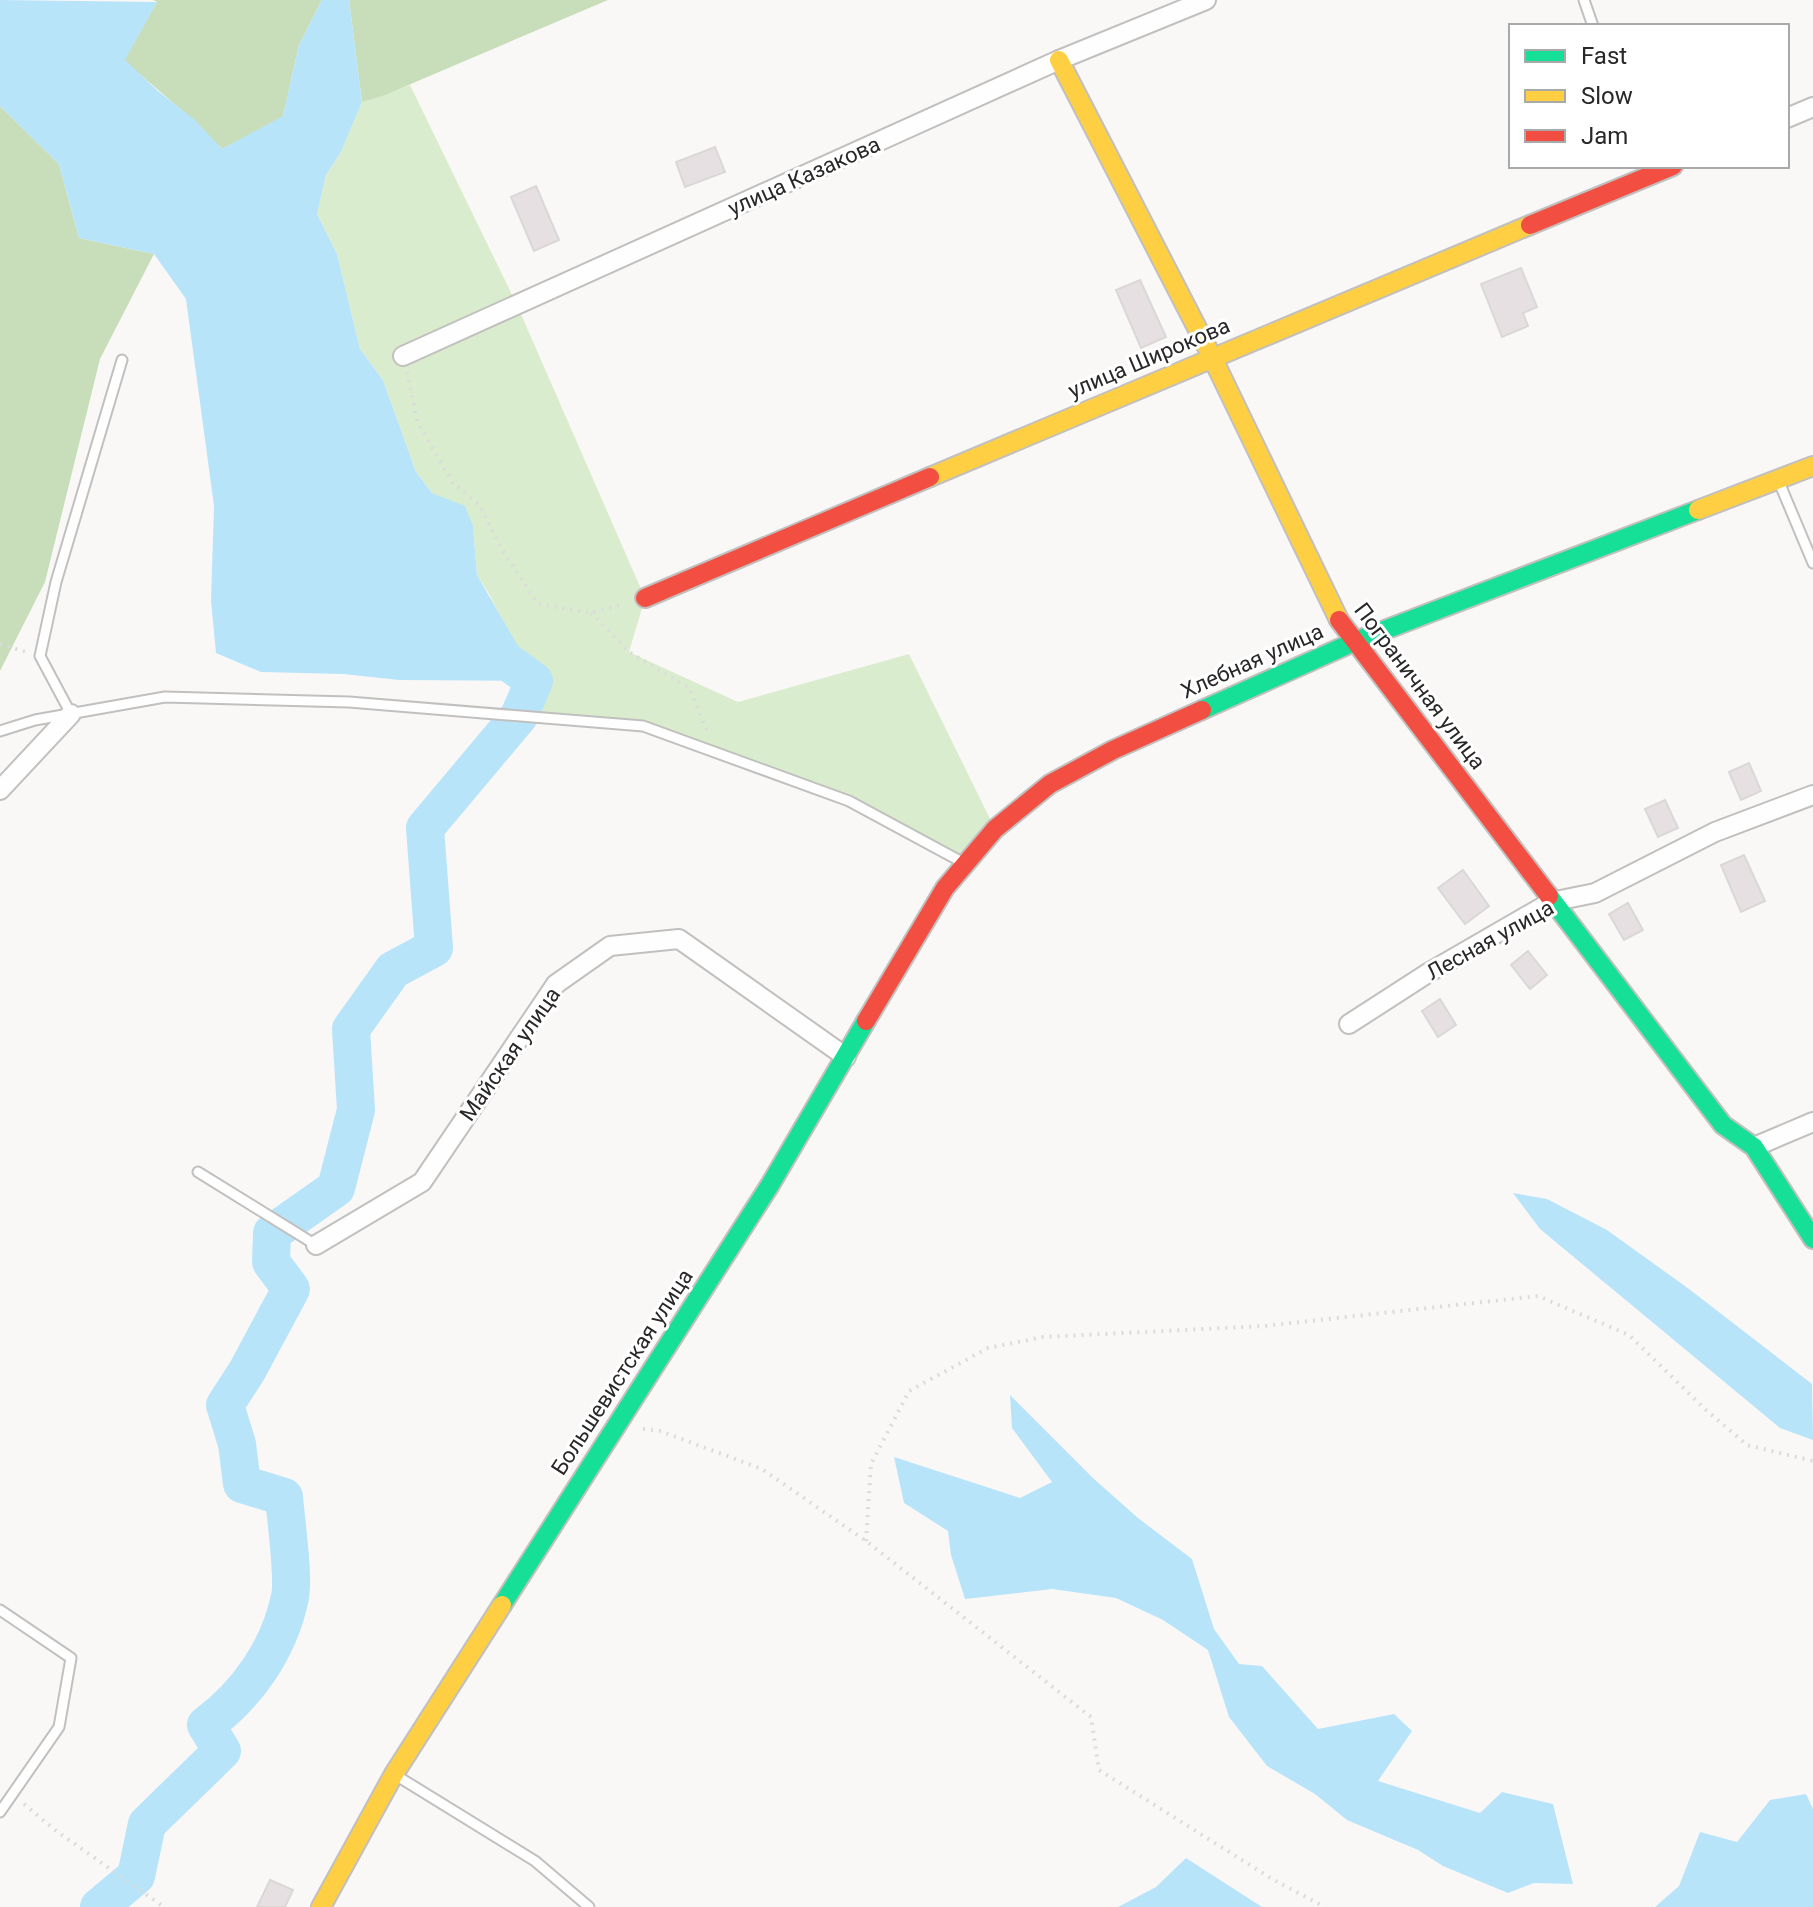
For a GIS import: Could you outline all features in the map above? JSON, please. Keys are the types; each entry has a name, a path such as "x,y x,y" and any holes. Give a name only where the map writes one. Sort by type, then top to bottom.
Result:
{"street":[{"name":"улица Казакова","path":"403,356 1059,60 1206,0"},
{"name":"Пограничная улица","path":"1059,60 1212,357 1338,619 1723,1125 1754,1147 1813,1239"},
{"path":"1789,117 1813,107"},
{"name":"улица Широкова","path":"645,598 1645,172"},
{"name":"Хлебная улица","path":"965,864 995,829 1050,784 1113,750 1356,641 1813,466"},
{"path":"0,790 71,714"},
{"name":"Лесная улица","path":"1349,1024 1428,973 1551,902 1595,893 1715,832 1813,795"},
{"name":"Большевистская улица","path":"321,1907 394,1774 770,1185 945,888 965,864"},
{"name":"Майская улица","path":"316,1245 422,1182 556,984 610,946 679,939 846,1057"},
{"path":"1754,1147 1813,1122"}],"lane":[{"path":"1584,0 1592,24"},
{"path":"71,714 40,656 56,582 122,360"},
{"path":"1778,479 1813,563"},
{"path":"0,731 35,720 165,697 349,702 643,726 849,801 965,864"},
{"path":"198,1172 316,1245"},
{"path":"0,1610 71,1658 59,1727 0,1812"},
{"path":"394,1774 535,1861 589,1907"}],"path":[{"path":"403,356 417,421 453,483 480,506 504,553 538,604 591,613 645,598"},
{"path":"591,613 629,652 689,688 716,753"},
{"path":"0,644 40,656"},
{"path":"866,1541 871,1464 909,1391 988,1348 1043,1337 1264,1326 1538,1296 1629,1335 1747,1445 1813,1461"},
{"path":"616,1426 660,1431 762,1469 866,1541 1091,1717 1099,1770 1272,1879 1325,1907"},
{"path":"13,1795 55,1830 164,1907"}],"green space":[{"path":"153,0 322,0 299,45 283,117 222,149 124,60 157,2"},
{"path":"349,0 608,0 362,102"},
{"path":"410,85 517,305 645,598 629,652 738,702 909,654 995,829 965,864 849,801 643,726 519,716 534,681 477,575 473,526 432,493 416,472 383,380 360,349 337,254 317,214 326,175 341,152 362,102"},
{"path":"0,106 59,164 79,238 154,254 100,359 45,582 0,671"}],"water":[{"path":"0,0 157,2 125,60 195,120 222,149 283,116 299,45 322,0 349,0 362,102 341,152 326,175 317,214 337,254 360,349 383,380 416,472 432,493 465,506 473,526 477,575 518,646 534,681 399,680 343,674 261,672 216,653 211,601 214,506 186,299 154,254 79,238 59,164 0,106"},
{"path":"1513,1193 1547,1199 1607,1230 1812,1384 1813,1440 1780,1428 1540,1229"},
{"path":"1010,1395 1094,1479 1192,1559 1214,1629 1239,1664 1262,1666 1318,1729 1394,1714 1412,1731 1378,1781 1480,1813 1502,1792 1553,1804 1573,1884 1534,1883 1508,1893 1347,1820 1315,1794 1267,1766 1229,1717 1208,1650 1163,1620 1116,1598 1052,1589 965,1599 951,1555 948,1531 904,1503 894,1457 1020,1498 1052,1482 1012,1428"},
{"path":"1806,1794 1813,1809 1813,1907 1655,1907 1679,1886 1700,1832 1737,1842 1770,1800"},
{"path":"1186,1858 1262,1907 1118,1907 1156,1887"}],"building":[{"path":"715,147 725,172 685,187 676,162"},
{"path":"536,186 559,240 534,251 511,197"},
{"path":"1521,268 1537,307 1523,313 1528,326 1502,337 1481,284"},
{"path":"1140,280 1166,337 1141,348 1116,290"},
{"path":"1749,763 1761,791 1741,800 1729,772"},
{"path":"1665,800 1678,828 1658,837 1645,809"},
{"path":"1744,855 1765,901 1741,912 1721,865"},
{"path":"1463,870 1489,906 1465,924 1438,888"},
{"path":"1628,903 1643,930 1624,940 1609,914"},
{"path":"1528,951 1547,975 1530,989 1511,965"},
{"path":"1440,999 1456,1025 1438,1037 1422,1011"},
{"path":"270,1880 293,1890 285,1907 257,1907"}],"waterway":[{"path":"99,1907 136,1876 147,1824 222,1751 206,1725 235,1699 260,1669 285,1616 291,1576 284,1497 242,1484 237,1444 225,1405 291,1289 271,1262 272,1233 336,1188 356,1110 351,1029 393,970 434,948 425,828 519,716 534,681 493,651"}],"traffic: fast":[{"path":"1202,710 1356,641 1698,510"},
{"path":"1549,896 1723,1125 1754,1147 1813,1239"},
{"path":"502,1605 770,1185 866,1021"}],"traffic: slow":[{"path":"1059,60 1212,357 1339,620"},
{"path":"930,477 1530,225"},
{"path":"1698,510 1813,466"},
{"path":"321,1907 394,1774 502,1605"}],"traffic: jam":[{"path":"1530,225 1668,168"},
{"path":"645,598 930,477"},
{"path":"1339,620 1549,896"},
{"path":"866,1021 945,888 995,829 1050,784 1113,750 1202,710"}]}
